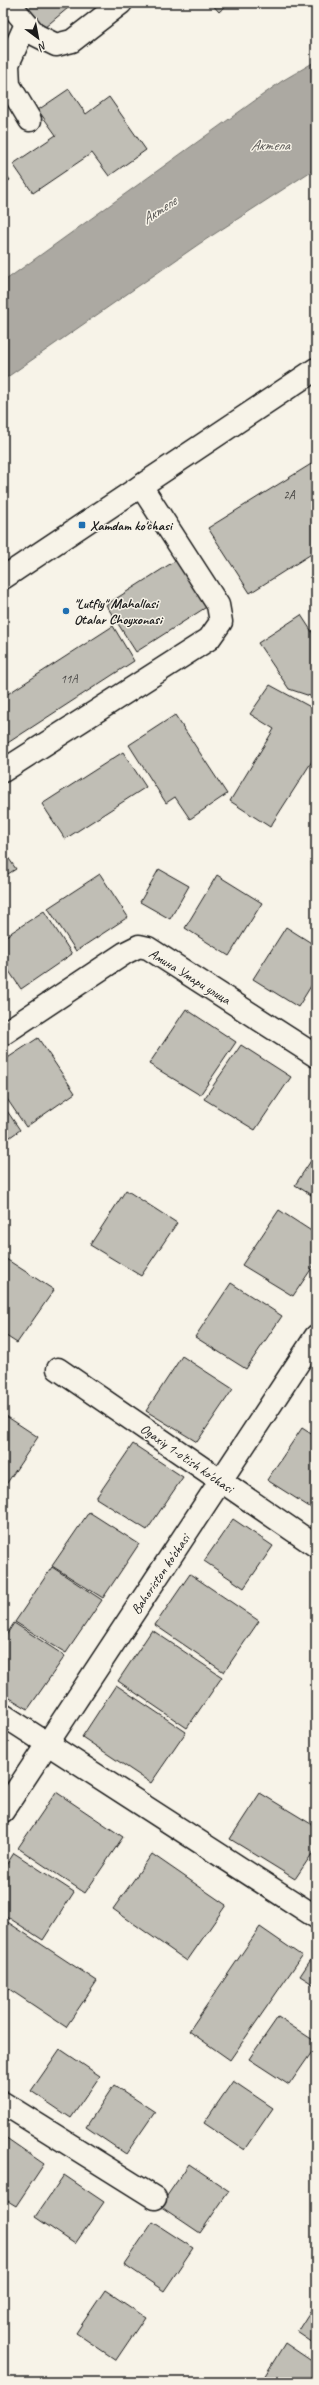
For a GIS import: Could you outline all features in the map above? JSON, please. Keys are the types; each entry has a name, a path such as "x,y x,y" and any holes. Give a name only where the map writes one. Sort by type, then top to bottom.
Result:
{"street":[{"path":"9,3 36,35 56,45 72,41 121,3"},
{"path":"26,24 8,64 9,85 30,120"},
{"path":"3,578 316,369"},
{"path":"3,771 209,639 221,622 218,605 141,486"},
{"name":"Амина Умари улица","path":"3,1034 125,953 139,946 148,948 316,1056"},
{"name":"Bahoriston ko'chasi","path":"3,1811 222,1482 316,1336"},
{"name":"Ogaxiy 1-o'tish ko'chasi","path":"58,1369 316,1546"},
{"path":"3,1715 316,1917"},
{"path":"3,2103 155,2198"}],"water":[{"name":"Актепа","path":"316,61 316,168 199,244 3,380 3,282 282,81"}],"building":[{"path":"23,3 74,3 44,28"},
{"path":"211,3 229,3 219,12"},
{"path":"69,89 86,114 109,97 146,150 109,176 92,153 33,193 13,164 56,135 38,110"},
{"path":"3,170 10,180 3,184"},
{"path":"316,461 316,551 250,593 208,528"},
{"path":"178,559 208,606 136,652 106,605"},
{"path":"301,615 316,638 316,698 289,689 258,643"},
{"path":"113,626 134,661 3,746 3,697"},
{"path":"270,685 316,710 316,755 270,827 230,801 274,729 250,714"},
{"path":"175,715 227,794 190,819 175,797 166,803 129,745"},
{"path":"123,752 146,787 65,839 42,804"},
{"path":"3,850 16,869 3,877"},
{"path":"159,869 189,886 170,919 140,902"},
{"path":"100,874 128,917 76,951 48,908"},
{"path":"217,875 262,903 229,956 185,928"},
{"path":"44,911 72,954 21,989 3,962 3,938"},
{"path":"286,927 316,946 316,978 298,1007 253,979"},
{"path":"186,1009 236,1042 200,1095 149,1064"},
{"path":"38,1038 75,1093 26,1127 3,1093 3,1061"},
{"path":"241,1045 291,1077 255,1130 204,1099"},
{"path":"3,1105 20,1130 3,1142"},
{"path":"316,1153 316,1198 295,1185"},
{"path":"126,1190 177,1223 141,1276 90,1245"},
{"path":"279,1210 316,1234 316,1262 293,1296 242,1265"},
{"path":"3,1257 54,1290 17,1343 3,1334"},
{"path":"231,1283 282,1316 246,1369 195,1337"},
{"path":"182,1356 233,1389 197,1442 146,1411"},
{"path":"3,1414 38,1437 3,1489"},
{"path":"302,1428 316,1437 316,1511 267,1480"},
{"path":"133,1444 183,1477 147,1530 96,1498"},
{"path":"89,1512 139,1544 103,1598 52,1566"},
{"path":"233,1519 273,1546 244,1588 204,1561"},
{"path":"52,1567 102,1600 66,1653 15,1622"},
{"path":"190,1574 259,1621 224,1672 155,1625"},
{"path":"14,1623 65,1656 28,1709 3,1694 3,1640"},
{"path":"152,1630 222,1677 187,1728 118,1681"},
{"path":"116,1685 186,1732 151,1783 82,1737"},
{"path":"56,1792 123,1837 85,1893 18,1848"},
{"path":"260,1793 316,1827 316,1848 295,1879 230,1839"},
{"path":"14,1853 74,1892 43,1940 3,1914 3,1870"},
{"path":"152,1854 226,1905 187,1961 113,1909"},
{"path":"3,1919 97,1981 66,2027 3,1985"},
{"path":"260,1927 302,1956 230,2060 189,2031"},
{"path":"316,1952 316,1986 300,1976"},
{"path":"278,2017 316,2042 316,2046 289,2085 249,2059"},
{"path":"60,2049 100,2076 71,2118 31,2091"},
{"path":"233,2081 273,2108 244,2150 204,2123"},
{"path":"114,2085 155,2112 126,2154 86,2127"},
{"path":"5,2137 44,2164 16,2206 3,2198"},
{"path":"189,2164 229,2191 200,2233 160,2206"},
{"path":"64,2175 104,2202 75,2244 35,2217"},
{"path":"153,2222 193,2248 164,2291 124,2264"},
{"path":"105,2290 145,2317 116,2360 76,2333"},
{"path":"316,2302 316,2345 297,2332"},
{"path":"285,2343 316,2364 316,2382 261,2382"}],"place":[{"name":"Xamdam ko'chasi","path":"82,525"},
{"name":"\"Lutfiy\" Mahallasi Otalar Choyxonasi","path":"66,611"}],"water label":[{"name":"Актепе","path":"159,210"}]}
